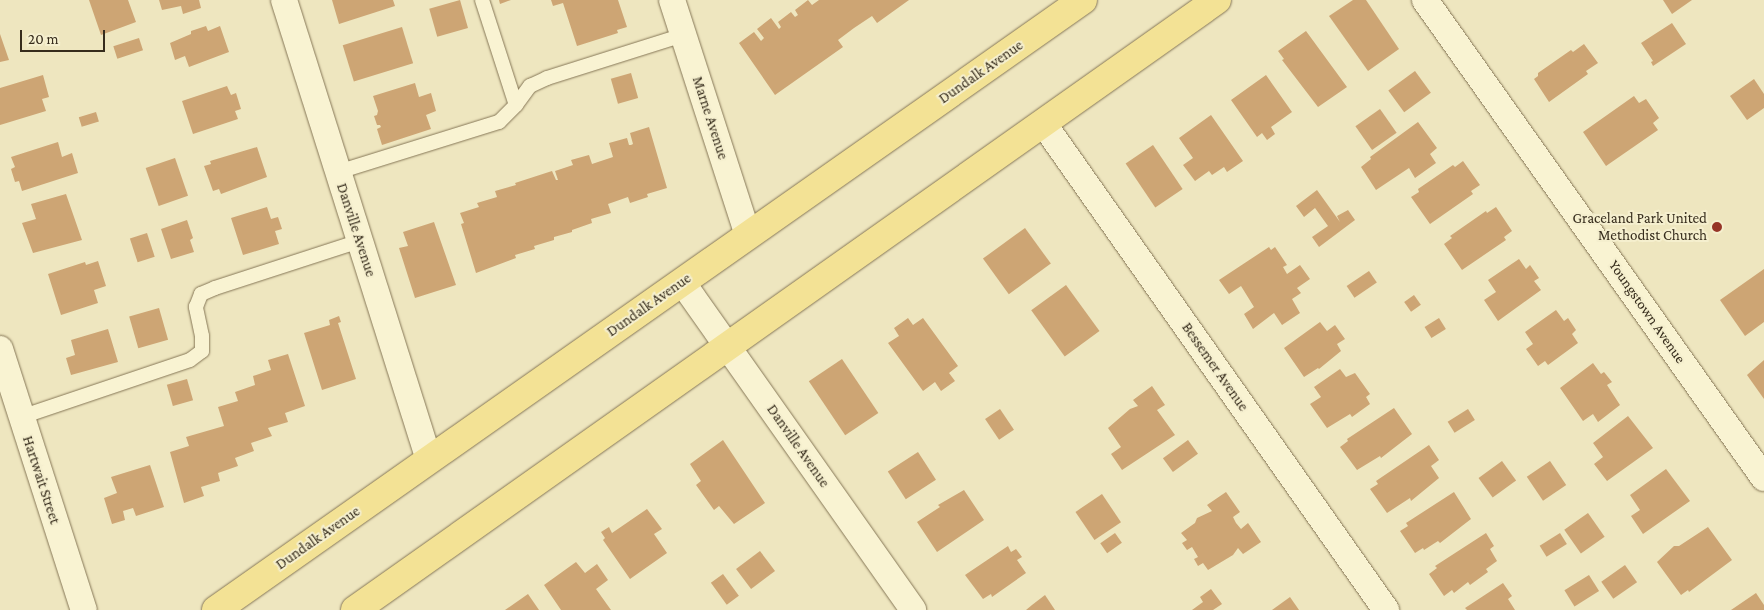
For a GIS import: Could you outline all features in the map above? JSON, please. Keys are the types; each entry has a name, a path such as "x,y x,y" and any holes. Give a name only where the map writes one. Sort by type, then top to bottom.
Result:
{"main road":[{"path":"355,610 1217,0"},
{"name":"Dundalk Avenue","path":"216,610 682,282 1070,4"}],"street":[{"name":"Danville Avenue","path":"284,0 429,460"},
{"name":"Marne Avenue","path":"672,0 748,235"},
{"name":"Youngstown Avenue","path":"1425,0 1764,478"},
{"name":"Bessemer Avenue","path":"1043,123 1386,610"},
{"name":"Danville Avenue","path":"682,282 913,610"},
{"name":"Hartwait Street","path":"0,349 4,380 21,417 84,610"}],"lane":[{"path":"482,0 516,105"},
{"path":"338,172 499,122 516,105 530,86 547,78 683,35"},
{"path":"21,417 190,360 202,351 202,336 196,307 201,294 360,241"}],"building":[{"path":"89,0 128,0 136,22 101,35"},
{"path":"159,0 199,0 201,8 183,14 181,6 162,10"},
{"path":"332,0 393,0 395,6 339,24"},
{"path":"460,0 468,28 437,37 429,9"},
{"path":"499,0 511,0 500,4"},
{"path":"551,0 618,0 627,27 617,30 618,33 577,46 563,3 553,6"},
{"path":"808,0 812,5 819,0 909,0 877,23 872,16 854,28 838,40 843,47 775,95 739,43 754,32 761,41 764,38 757,29 771,18 779,29 781,27 778,22 791,12 795,17 798,15 795,10"},
{"path":"1353,0 1366,0 1399,49 1368,71 1329,16"},
{"path":"1663,0 1692,0 1672,14"},
{"path":"1672,23 1686,44 1653,66 1651,62 1653,61 1641,43"},
{"path":"206,26 208,31 220,26 229,52 189,67 185,56 175,60 170,43 191,34 191,31"},
{"path":"402,27 413,63 354,81 343,45"},
{"path":"1306,31 1347,87 1318,107 1282,60 1284,59 1278,51"},
{"path":"0,34 9,60 0,62"},
{"path":"139,38 143,50 117,59 113,46"},
{"path":"1584,44 1598,63 1586,71 1588,74 1549,102 1534,79 1538,76 1538,73 1571,50 1573,52"},
{"path":"1415,71 1431,93 1404,112 1388,90"},
{"path":"631,73 638,98 618,104 611,79"},
{"path":"43,75 49,97 42,99 46,111 0,125 0,88"},
{"path":"1266,75 1292,112 1271,127 1275,134 1267,140 1262,133 1257,137 1231,100"},
{"path":"1754,79 1764,94 1764,108 1747,120 1730,96"},
{"path":"415,83 419,97 431,93 436,111 426,115 431,129 382,145 377,129 381,127 377,125 374,116 377,115 378,111 373,96"},
{"path":"227,86 231,95 236,93 241,109 235,111 238,119 193,134 182,101"},
{"path":"1634,96 1639,103 1646,99 1659,118 1653,123 1658,130 1606,166 1583,132"},
{"path":"1380,109 1397,133 1372,150 1355,126"},
{"path":"96,112 99,122 82,127 79,117"},
{"path":"1211,115 1243,161 1227,172 1224,167 1212,175 1209,171 1195,181 1183,165 1193,158 1179,138"},
{"path":"1418,122 1437,148 1430,154 1436,163 1415,178 1409,168 1376,190 1361,167 1371,159 1370,157"},
{"path":"649,127 667,188 647,194 648,197 630,203 628,197 608,204 611,213 591,219 592,223 572,230 572,232 554,237 554,240 534,246 535,249 515,255 516,258 476,273 461,224 464,223 460,213 479,207 477,203 497,197 495,191 516,185 515,183 552,171 556,180 558,180 555,171 573,165 571,160 589,155 592,164 613,157 609,143 627,138 629,145 631,145 633,144 630,133"},
{"path":"58,142 62,157 72,153 78,173 22,191 19,181 15,182 11,169 15,167 11,157"},
{"path":"1153,145 1183,189 1155,207 1126,163"},
{"path":"257,147 267,177 221,194 219,189 213,191 204,166 211,164 210,161"},
{"path":"175,158 188,196 159,206 146,168"},
{"path":"1463,161 1480,185 1471,191 1473,194 1430,224 1411,197 1419,192 1418,189 1453,165 1455,167"},
{"path":"1317,190 1340,222 1337,216 1348,210 1355,220 1319,247 1312,237 1328,226 1315,208 1304,217 1296,206"},
{"path":"66,194 82,240 33,253 22,223 36,219 31,204"},
{"path":"267,207 271,219 278,217 282,229 275,231 279,244 243,255 231,218"},
{"path":"1496,207 1512,231 1504,237 1506,240 1462,270 1444,244 1452,238 1450,236 1486,211 1487,213"},
{"path":"187,220 193,238 190,240 194,252 171,259 161,229"},
{"path":"434,222 456,285 415,298 399,248 408,246 403,232"},
{"path":"1025,228 1051,264 1009,294 983,259"},
{"path":"147,233 155,257 138,262 130,239"},
{"path":"1269,247 1271,250 1275,247 1287,265 1283,267 1287,274 1300,265 1310,279 1297,288 1301,293 1292,299 1300,313 1282,325 1274,313 1253,329 1244,314 1254,307 1241,286 1229,294 1219,280"},
{"path":"1519,259 1526,269 1530,265 1539,278 1534,281 1541,290 1498,321 1484,300 1496,292 1488,280"},
{"path":"98,261 106,286 94,290 98,303 61,315 48,274 85,262 86,265"},
{"path":"1764,269 1764,322 1745,336 1720,300"},
{"path":"1369,271 1377,283 1354,298 1347,286"},
{"path":"1066,285 1100,331 1065,356 1031,310"},
{"path":"1414,295 1421,305 1411,312 1404,302"},
{"path":"159,308 168,340 138,348 129,317"},
{"path":"1556,310 1564,321 1568,318 1576,330 1572,334 1578,343 1548,365 1545,361 1538,366 1526,349 1533,344 1525,332"},
{"path":"339,316 341,322 338,323 356,379 322,390 304,333 330,325 329,320"},
{"path":"908,318 913,325 923,318 958,366 949,373 955,381 941,391 935,382 923,391 888,343 899,336 894,328"},
{"path":"1439,318 1446,329 1431,338 1425,327"},
{"path":"1320,322 1327,331 1335,325 1345,339 1337,344 1341,351 1319,369 1304,377 1284,348"},
{"path":"108,329 118,362 71,375 66,358 75,355 71,340"},
{"path":"288,354 305,406 285,413 288,422 268,428 272,436 251,443 254,451 235,458 238,466 218,473 220,481 201,487 204,496 184,503 170,452 189,446 186,437 224,426 218,407 238,401 235,392 255,385 253,376 271,370 268,360"},
{"path":"842,359 878,413 845,435 809,381"},
{"path":"1764,360 1764,399 1747,375"},
{"path":"1593,363 1601,374 1604,372 1612,382 1607,385 1620,405 1598,422 1593,414 1583,421 1560,388"},
{"path":"1340,369 1346,377 1355,373 1370,394 1366,397 1370,404 1352,417 1350,414 1327,428 1310,404 1321,397 1314,387"},
{"path":"187,379 193,400 173,406 167,385"},
{"path":"1152,386 1165,405 1157,410 1175,435 1122,470 1111,454 1121,447 1108,428 1130,409 1138,406 1133,400"},
{"path":"1394,408 1412,434 1381,458 1380,456 1357,470 1340,447 1348,441 1347,439"},
{"path":"1000,409 1014,430 999,440 985,419"},
{"path":"1468,409 1475,420 1455,433 1448,422"},
{"path":"1628,416 1653,448 1607,481 1594,464 1603,457 1593,443"},
{"path":"723,440 765,503 734,524 719,506 714,510 696,485 701,481 690,464"},
{"path":"1188,440 1198,454 1173,472 1163,458"},
{"path":"1429,445 1439,460 1431,466 1439,478 1411,501 1410,498 1387,513 1370,489 1378,484 1376,481"},
{"path":"918,452 936,480 906,499 888,472"},
{"path":"1502,461 1516,480 1493,497 1479,478"},
{"path":"1550,461 1566,485 1543,501 1527,477"},
{"path":"150,465 164,507 136,516 133,508 123,511 125,520 112,524 104,498 117,493 111,477"},
{"path":"1666,469 1690,501 1643,534 1631,516 1640,510 1630,495"},
{"path":"964,490 984,520 937,552 917,522 940,507 938,505"},
{"path":"1226,492 1240,512 1233,517 1236,523 1241,529 1248,523 1261,542 1243,554 1238,548 1233,555 1208,570 1203,563 1198,566 1194,559 1198,557 1192,547 1187,550 1182,543 1187,540 1181,533 1195,523 1197,518 1212,511 1207,505"},
{"path":"1454,492 1471,519 1440,543 1438,541 1424,550 1423,548 1415,553 1400,531 1408,526 1406,523"},
{"path":"1102,494 1121,522 1094,540 1075,512"},
{"path":"647,509 662,529 654,534 667,553 630,579 603,540 605,538 601,532 609,527 612,533"},
{"path":"1588,513 1605,537 1581,553 1564,530"},
{"path":"1708,527 1732,560 1689,592 1688,590 1681,595 1657,562 1674,546 1679,546"},
{"path":"1115,533 1122,543 1107,553 1100,543"},
{"path":"1486,533 1494,546 1490,549 1497,561 1486,569 1488,572 1470,585 1468,582 1454,593 1452,590 1444,596 1429,574 1437,568 1435,566"},
{"path":"1560,533 1567,544 1547,557 1540,546"},
{"path":"1008,546 1011,552 1016,549 1022,557 1017,560 1026,573 992,597 991,594 983,599 965,575"},
{"path":"760,551 775,571 751,589 736,569"},
{"path":"576,562 585,573 597,564 608,580 596,589 611,610 561,610 544,585"},
{"path":"1625,565 1637,582 1613,599 1601,582"},
{"path":"723,574 739,596 727,605 711,583"},
{"path":"1589,575 1599,591 1574,606 1564,590"},
{"path":"1503,583 1512,596 1508,599 1515,610 1467,610 1465,608"},
{"path":"1211,589 1222,604 1213,610 1192,610 1203,602 1200,597"},
{"path":"1756,593 1764,605 1764,610 1731,610"},
{"path":"528,594 539,610 505,610"},
{"path":"1045,595 1055,610 1026,610 1032,605"},
{"path":"1290,597 1299,610 1272,610"}],"place":[{"name":"Graceland Park United Methodist Church","path":"1717,227"}]}
